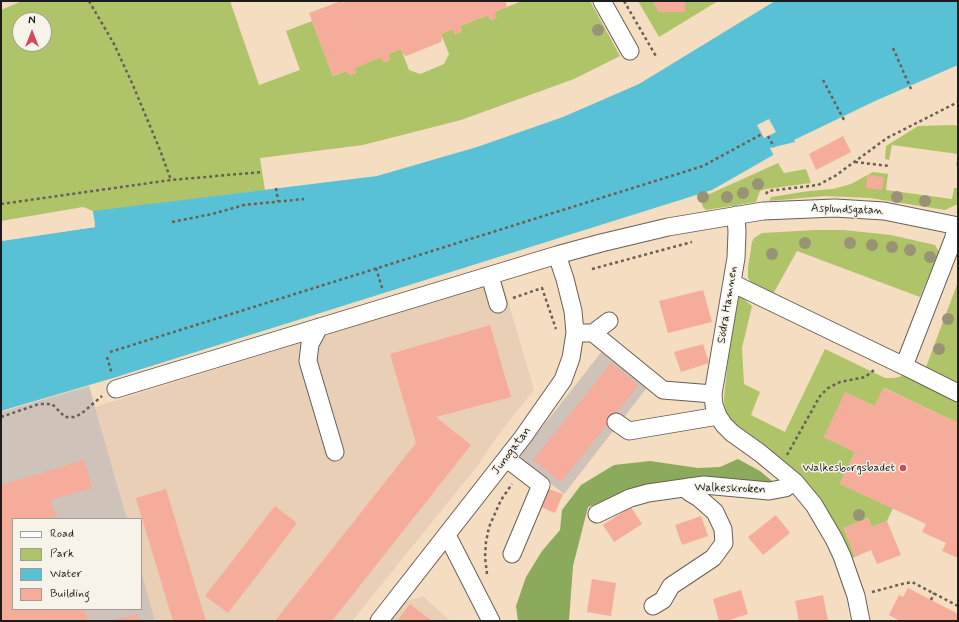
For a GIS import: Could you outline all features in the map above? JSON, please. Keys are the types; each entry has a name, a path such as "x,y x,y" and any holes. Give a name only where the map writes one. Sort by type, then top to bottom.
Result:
{"street":[{"path":"602,1 630,51"},
{"name":"Asplundsgatan","path":"114,383 319,327 557,255 645,232 736,215 763,211 810,208 859,209 909,215 958,226"},
{"name":"Södra Hamnen","path":"713,394 737,245 736,215"},
{"path":"904,366 958,226"},
{"name":"Junogatan","path":"379,621 507,458 563,380 571,358 575,333 573,311 557,255"},
{"path":"490,276 498,304"},
{"path":"732,283 958,393"},
{"path":"575,333 593,333 609,321"},
{"path":"319,327 310,344 308,361 335,452"},
{"path":"593,333 663,390 713,394 714,405 718,416 724,425 732,433 760,453 795,482 814,505 834,539 849,574 862,621"},
{"path":"616,422 629,431 718,416"},
{"path":"507,458 541,485 512,554"},
{"name":"Walkeskroken","path":"653,606 664,600 671,586 713,558 724,543 723,529 715,512 699,498 689,492 688,487 704,485 769,491 785,488 795,482"},
{"path":"597,514 630,498 648,493 688,487"},
{"path":"447,535 491,621"}],"path":[{"path":"89,1 114,44 130,77 171,180"},
{"path":"624,1 657,58"},
{"path":"894,48 911,89"},
{"path":"823,80 844,120"},
{"path":"764,197 768,192 818,185 835,176 887,138 958,102"},
{"path":"110,352 703,166 762,134"},
{"path":"768,136 774,147"},
{"path":"854,162 888,166"},
{"path":"1,204 171,180 262,172"},
{"path":"276,188 278,201"},
{"path":"172,222 212,214 244,205 304,199"},
{"path":"592,269 696,241"},
{"path":"376,268 384,293"},
{"path":"498,304 542,288 557,332"},
{"path":"107,357 114,383"},
{"path":"779,470 817,400 828,388 840,382 865,377 873,370 880,373"},
{"path":"856,596 912,582 958,606"},
{"path":"931,600 934,593"}],"shaded area":[{"path":"502,280 534,390 499,434 475,469 352,621 155,621 142,574 142,518 127,518 95,407"},
{"path":"610,341 656,376 564,494 518,458"},
{"path":"89,386 127,518 12,518 12,610 142,610 142,574 155,621 1,621 1,412"},
{"path":"423,596 450,621 389,621 404,602"}],"green space":[{"path":"22,1 230,1 259,85 300,70 286,31 312,21 333,76 347,71 349,75 356,73 354,68 381,57 384,62 390,60 388,54 401,49 409,70 420,74 444,64 449,54 441,34 453,29 455,34 462,31 460,26 488,15 491,20 496,18 494,12 522,1 590,1 620,56 574,79 461,120 363,145 260,158 265,190 98,211 93,211 83,207 1,221 1,10"},
{"path":"638,1 653,1 659,12 684,12 685,1 718,1 659,37"},
{"path":"918,126 958,126 958,154 892,145 889,160 885,159 886,146"},
{"path":"958,154 958,167 956,166"},
{"path":"778,163 784,173 806,169 811,183 760,191 756,202 706,210 703,207 703,197"},
{"path":"873,172 888,174 886,190 952,199 954,188 958,188 958,204 945,210 870,198 825,196 769,201 771,197 833,189 851,184"},
{"path":"843,230 891,235 935,245 939,252 920,297 797,251 773,294 752,284 748,278 748,268 754,238 762,233"},
{"path":"958,282 958,383 926,367"},
{"path":"739,295 752,306 742,348 744,384 760,392 751,415 785,432 825,349 885,378 903,376 958,402 958,423 884,388 875,406 845,393 824,437 855,452 840,484 893,508 887,521 872,527 868,518 844,528 855,557 848,559 840,540 737,430 725,415 724,398 728,359"},
{"path":"738,459 760,471 772,481 771,486 702,479 666,481 588,507 573,566 569,621 518,621 516,606 526,577 542,551 560,530 562,510 581,485 614,465 650,461 698,468 720,467"}],"water":[{"path":"775,1 958,1 958,68 796,142 712,190 113,378 1,411 1,241 95,227 93,211 377,176 477,147 563,117 639,84"}],"pier":[{"path":"958,65 958,71 878,106 796,144 774,156 770,148 795,142 794,140 875,101"},
{"path":"769,119 776,132 764,138 757,125"},
{"path":"94,217 95,227 1,241 1,239 93,225 92,218"}],"building":[{"path":"341,1 343,3 347,1 505,1 507,7 494,12 497,18 490,20 488,15 460,26 462,31 455,34 453,29 441,34 441,42 406,56 403,54 401,49 388,54 390,60 383,62 381,57 354,68 356,73 349,75 347,71 333,76 309,13"},
{"path":"653,1 685,1 685,12 659,12"},
{"path":"843,136 851,152 816,170 809,154"},
{"path":"867,175 884,177 882,190 866,188"},
{"path":"703,290 712,322 668,333 659,301"},
{"path":"490,325 511,397 436,417 471,445 332,621 275,621 416,443 390,354"},
{"path":"703,344 709,363 681,372 674,352"},
{"path":"611,363 639,385 561,482 533,460"},
{"name":"Walkesborgsbadet","path":"883,388 958,423 958,558 942,551 946,543 922,532 926,524 840,484 855,452 824,437 845,392 875,406"},
{"path":"84,460 92,488 51,500 57,518 12,518 12,610 84,610 88,621 1,621 1,485"},
{"path":"166,489 206,621 173,621 136,498"},
{"path":"549,489 563,494 555,513 541,507"},
{"path":"275,506 297,523 228,613 205,596"},
{"path":"631,507 642,524 614,542 603,525"},
{"path":"776,515 790,533 763,555 748,537"},
{"path":"701,516 708,536 682,545 675,525"},
{"path":"868,518 872,527 887,521 901,555 877,564 871,550 855,557 844,528"},
{"path":"592,579 616,583 611,616 587,612"},
{"path":"908,588 958,614 958,621 900,621 889,615 899,595 903,597"},
{"path":"741,590 748,614 726,621 719,621 713,599"},
{"path":"823,595 828,621 799,621 795,601"},
{"path":"410,604 432,621 397,621"},
{"path":"137,614 139,621 113,621"}],"place":[{"name":"Walkesborgsbadet","path":"903,468"}]}
